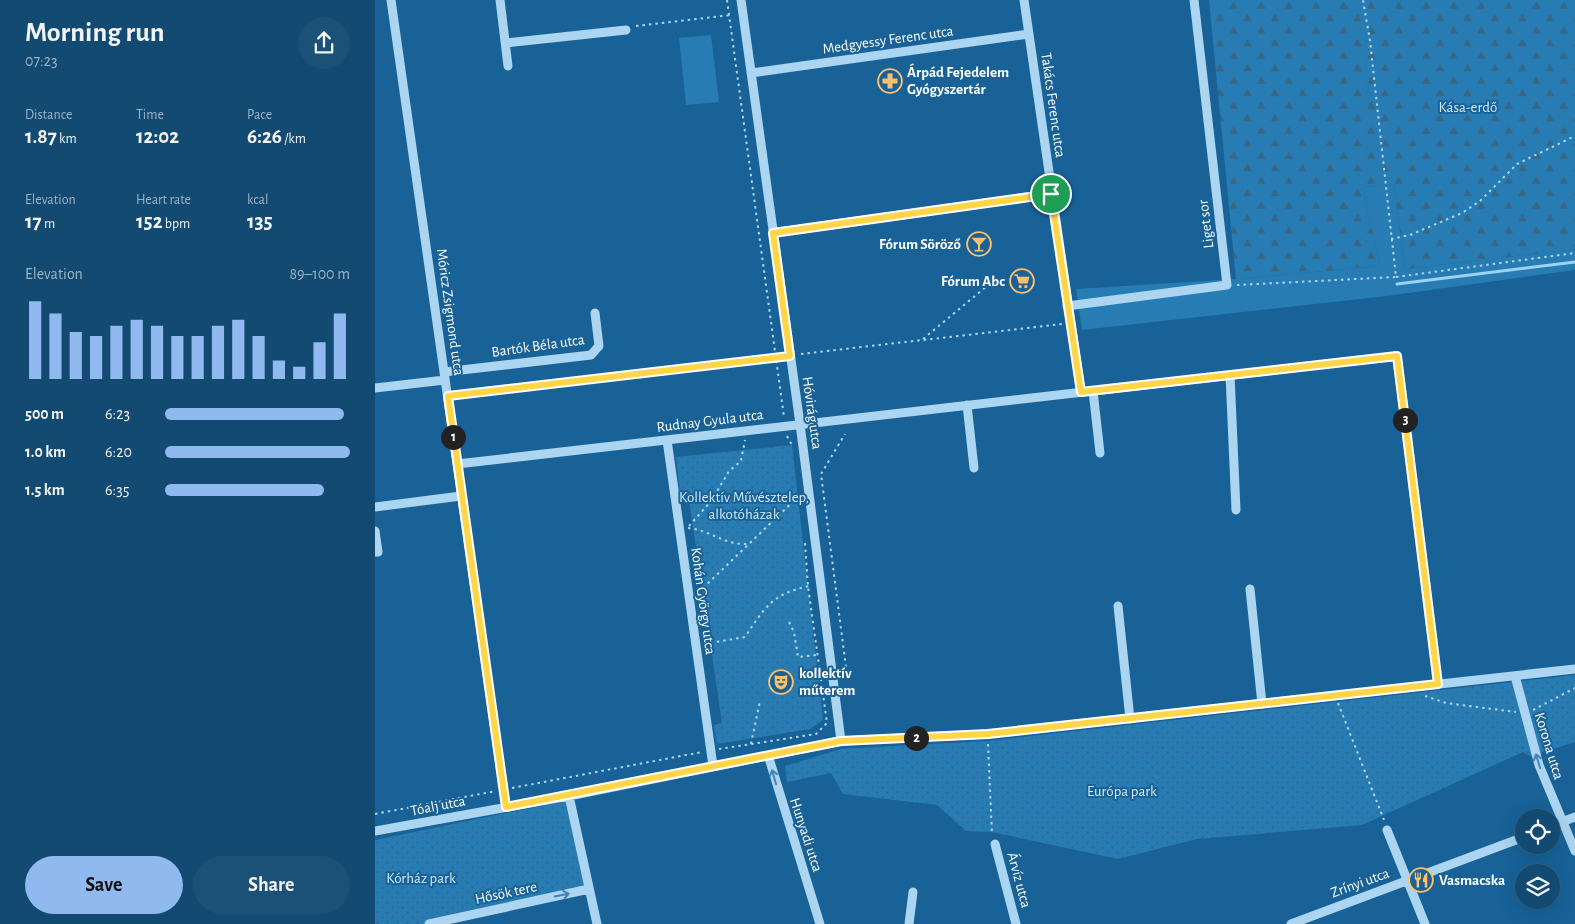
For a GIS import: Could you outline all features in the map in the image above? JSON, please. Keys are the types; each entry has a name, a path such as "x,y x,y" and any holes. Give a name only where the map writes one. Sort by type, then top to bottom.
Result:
{"street":[{"name":"Móricz Zsigmond utca","path":"391,0 506,807"},
{"path":"500,0 509,66"},
{"name":"Hóvirág utca","path":"741,0 800,424 841,741"},
{"name":"Takács Ferenc utca","path":"1024,0 1069,323 1081,392"},
{"name":"Liget sor","path":"1193,0 1227,285"},
{"path":"506,43 626,30"},
{"name":"Medgyessy Ferenc utca","path":"751,73 1029,34"},
{"path":"773,233 1051,194"},
{"path":"1067,306 1227,285"},
{"name":"Bartók Béla utca","path":"375,388 591,355 599,346 595,313"},
{"name":"Rudnay Gyula utca","path":"457,464 1397,356 1438,684"},
{"path":"1230,375 1236,510"},
{"path":"1093,391 1100,453"},
{"path":"967,405 974,468"},
{"name":"Kohán György utca","path":"667,440 713,766"},
{"path":"375,507 461,496"},
{"path":"375,531 377,552 375,552"},
{"path":"1250,589 1262,704"},
{"path":"1118,606 1130,719"},
{"name":"Tóalj utca","path":"375,831 569,796 841,741 988,734 1575,669"},
{"name":"Korona utca","path":"1515,676 1539,765 1575,851"},
{"name":"Hunyadi utca","path":"767,755 820,924"},
{"path":"569,796 597,924"},
{"path":"1562,822 1575,817"},
{"path":"1387,830 1425,924"},
{"name":"Zrínyi utca","path":"1291,924 1515,840"},
{"name":"Árvíz utca","path":"995,844 1016,924"},
{"name":"Hősök tere","path":"429,924 589,889"},
{"path":"909,924 913,892"}],"path":[{"path":"727,0 785,426 787,439 793,446 794,453"},
{"path":"1363,0 1370,41 1396,277"},
{"path":"626,30 631,26 743,13"},
{"path":"1391,239 1410,235 1462,213 1480,201 1517,164 1575,136"},
{"path":"1227,285 1396,277 1575,253"},
{"path":"921,340 987,286"},
{"path":"448,396 1069,323"},
{"path":"747,430 741,461 729,472 712,500 688,528 707,532 723,541 748,544"},
{"path":"833,678 847,675 821,474 845,434"},
{"path":"703,588 800,495 801,504"},
{"path":"375,814 711,750 816,734 827,723 808,586 805,541"},
{"path":"695,645 745,637 766,606 789,590 821,583"},
{"path":"789,622 794,632 798,657 830,652"},
{"path":"1335,696 1387,830"},
{"path":"751,744 760,701"},
{"path":"988,734 992,832 995,844"}],"green space":[{"name":"Kása-erdő","path":"1209,0 1575,0 1575,249 1405,269 1394,185 1362,187 1380,266 1236,279"},
{"path":"711,35 719,102 686,105 679,38"},
{"path":"1394,185 1405,269 1575,249 1575,270 1387,296 1082,330 1076,289 1236,279 1380,266 1362,187"},
{"name":"Kollektív Művésztelep, alkotóházak","path":"792,445 823,720 810,729 717,744 714,725 722,723 689,500 681,501 676,457"},
{"name":"Európa park","path":"1575,675 1575,742 1530,756 1523,752 1362,825 1197,839 1118,859 992,832 966,831 937,805 843,794 831,773 787,782 785,766 841,749 988,741"},
{"name":"Kórház park","path":"570,800 589,886 424,924 375,924 375,840"}],"waterway":[{"path":"1397,284 1575,262"}],"place":[{"name":"Árpád Fejedelem Gyógyszertár","path":"890,81"},
{"name":"Fórum Söröző","path":"979,244"},
{"name":"Fórum Abc","path":"1022,281"},
{"name":"kollektív műterem","path":"781,682"},
{"name":"Vasmacska","path":"1421,880"}],"route":[{"path":"1051,194 1069,323 1081,392 1397,356 1438,684 988,734 841,741 506,807 448,396 790,356 773,233 1051,194"}]}
